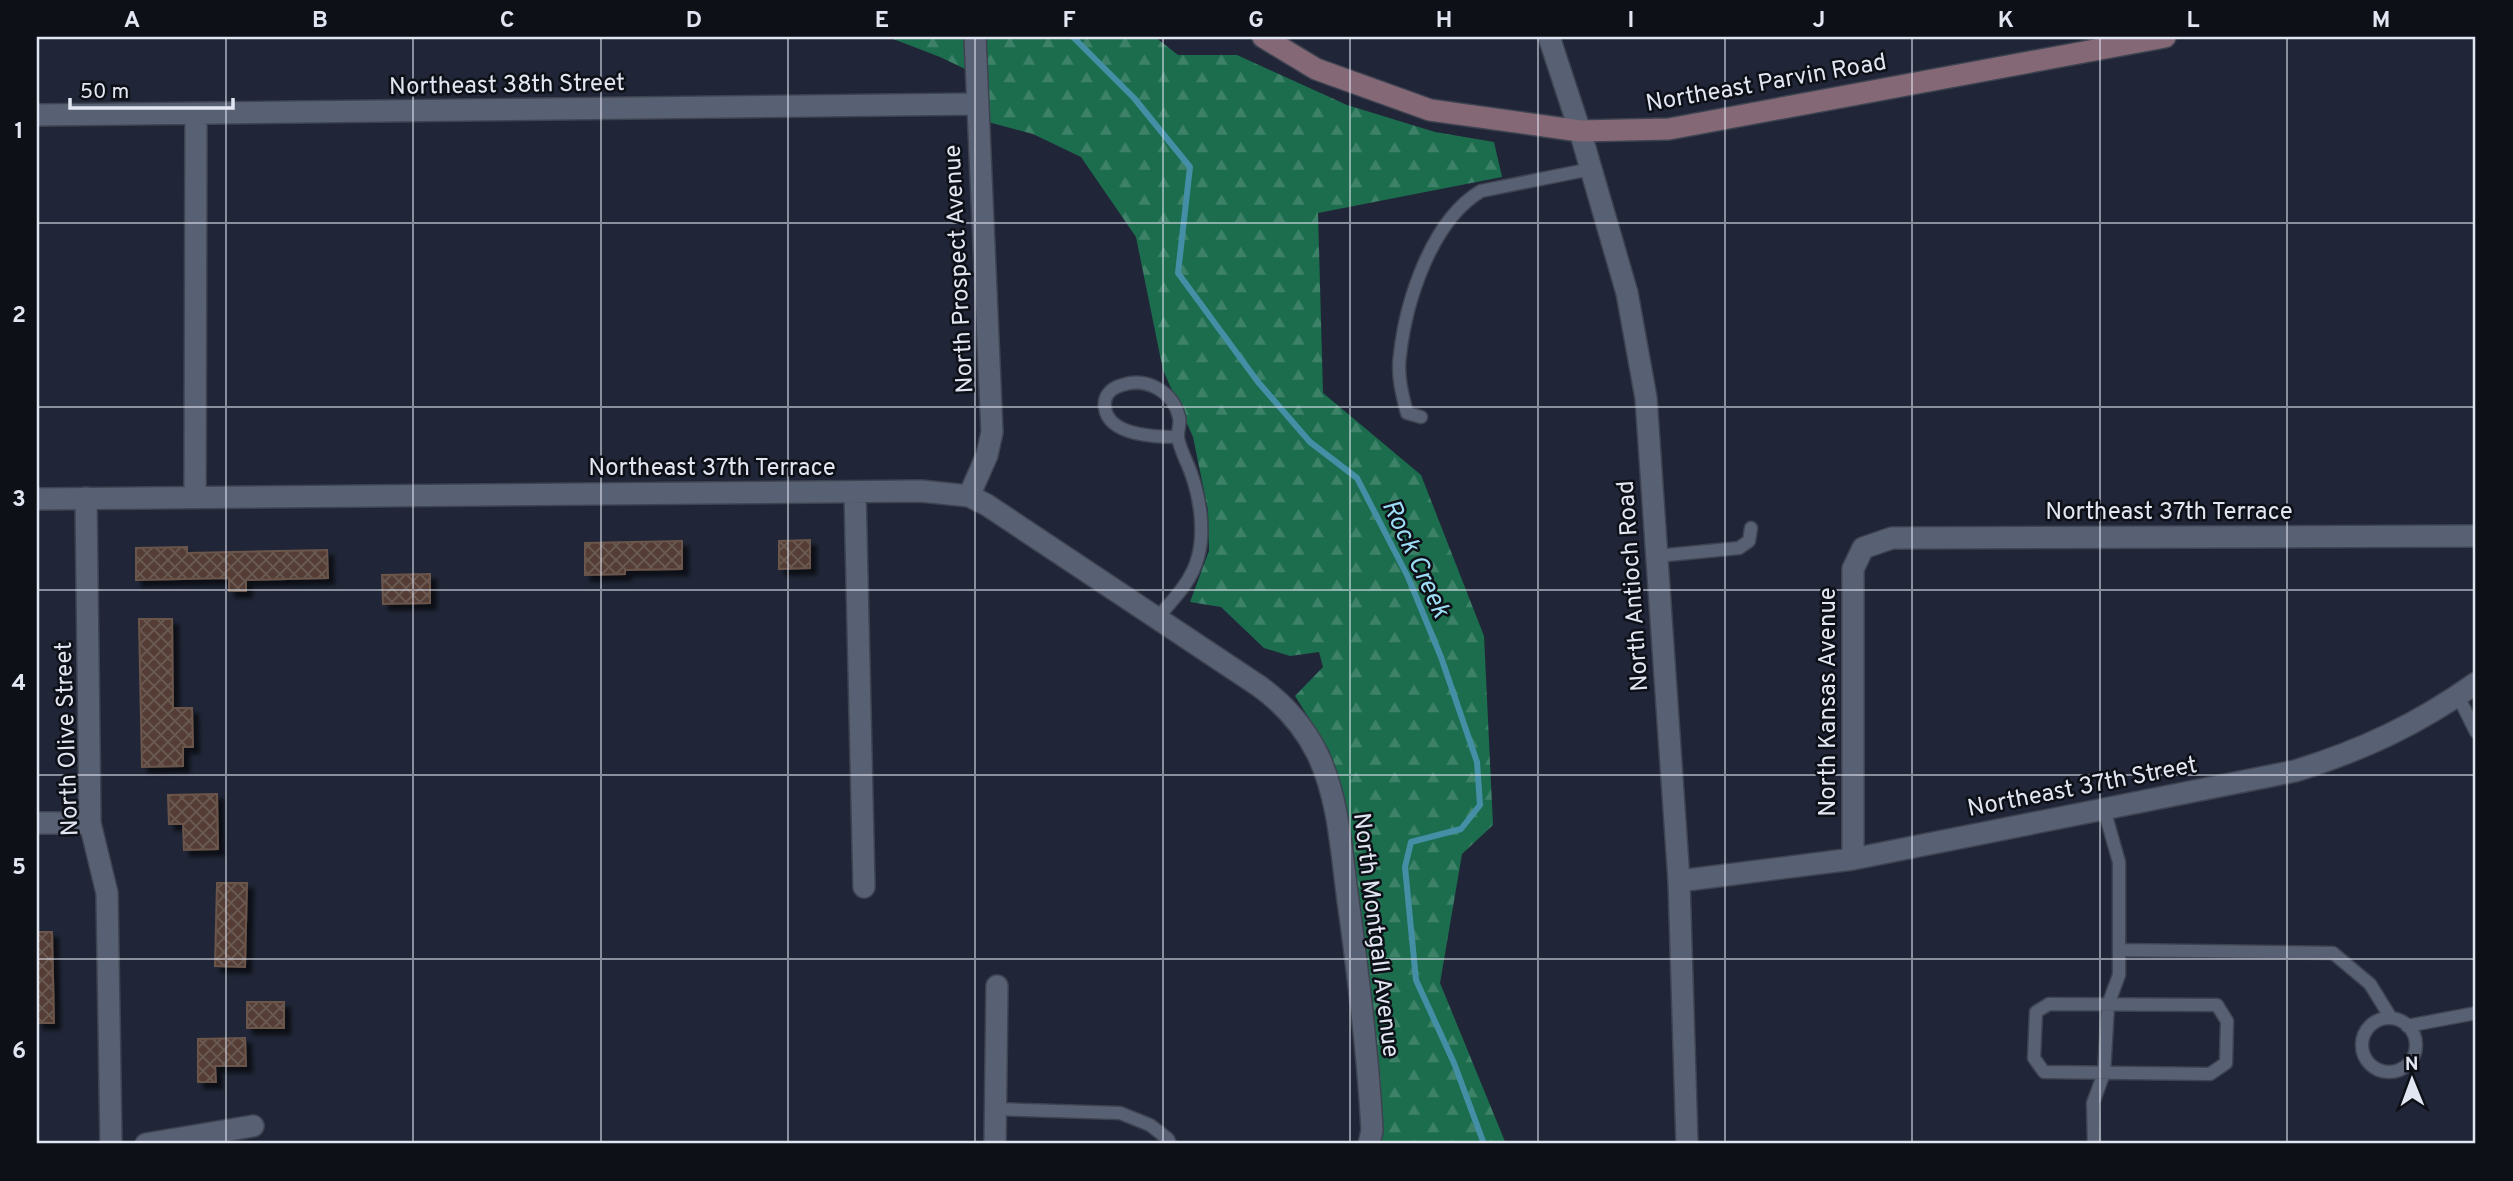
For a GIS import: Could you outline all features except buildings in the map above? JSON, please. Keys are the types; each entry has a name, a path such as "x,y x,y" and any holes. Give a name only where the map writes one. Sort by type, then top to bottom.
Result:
{"main road":[{"name":"Northeast Parvin Road","path":"1264,37 1316,69 1430,110 1580,131 1669,129 2165,37"}],"street":[{"name":"North Prospect Avenue","path":"969,496 987,455 992,432 975,37"},
{"name":"North Antioch Road","path":"1549,37 1580,131 1627,293 1646,398 1679,881 1687,1144"},
{"name":"Northeast 38th Street","path":"37,115 977,104"},
{"path":"195,497 196,114"},
{"name":"Northeast 37th Terrace","path":"37,499 921,491 969,496 987,505 1281,702 1307,737"},
{"path":"855,492 864,887"},
{"name":"North Olive Street","path":"86,498 90,823 107,893 111,1144"},
{"name":"Northeast 37th Terrace","path":"1863,548 1892,538 2476,536"},
{"name":"North Kansas Avenue","path":"1853,859 1853,569 1863,548"},
{"name":"Northeast 37th Street","path":"1679,881 1853,859 2295,771 2344,756 2392,735 2476,683"},
{"name":"North Montgall Avenue","path":"1307,737 1318,755 1335,807 1362,1005 1372,1131 1369,1144"},
{"path":"37,823 90,823"},
{"path":"995,1144 997,986"},
{"path":"146,1144 253,1126"}],"lane":[{"path":"1421,417 1406,414 1401,386 1400,354 1418,280 1445,224 1466,200 1481,191 1591,169"},
{"path":"1157,618 1191,577 1198,558 1202,533 1192,477 1178,437 1180,417 1174,403 1161,389 1137,381 1119,385 1105,398 1107,414 1112,423 1151,436 1178,437"},
{"path":"1657,556 1720,552 1739,548 1749,541 1751,528"},
{"path":"2458,696 2476,732"},
{"path":"2094,1144 2093,1103 2104,1073 2108,1005 2119,975 2119,862 2104,809"},
{"path":"2119,950 2333,953 2370,984 2391,1018 2407,1026 2415,1041 2415,1049 2407,1065 2391,1072 2374,1068 2363,1054 2363,1037 2374,1023 2391,1018"},
{"path":"2049,1004 2217,1005 2227,1021 2226,1063 2210,1074 2104,1073 2044,1072 2034,1058 2036,1012 2049,1004"},
{"path":"2407,1026 2476,1013"},
{"path":"995,1109 1120,1114 1150,1125 1168,1139 1170,1144"}],"green space":[{"path":"888,37 1155,37 1178,55 1237,55 1347,105 1435,132 1494,142 1502,177 1318,213 1323,393 1421,475 1484,636 1493,825 1462,854 1440,983 1506,1144 1379,1144 1381,1097 1345,803 1329,750 1295,696 1323,667 1319,652 1290,656 1264,648 1221,607 1190,602 1209,551 1208,510 1193,437 1163,370 1136,237 1081,157 1033,134 988,122 984,78"}],"waterway":[{"name":"Rock Creek","path":"1073,37 1134,98 1190,167 1178,273 1258,382 1310,442 1357,478 1408,577 1441,657 1477,762 1480,805 1461,829 1411,842 1405,867 1416,980 1454,1063 1484,1144"}]}
